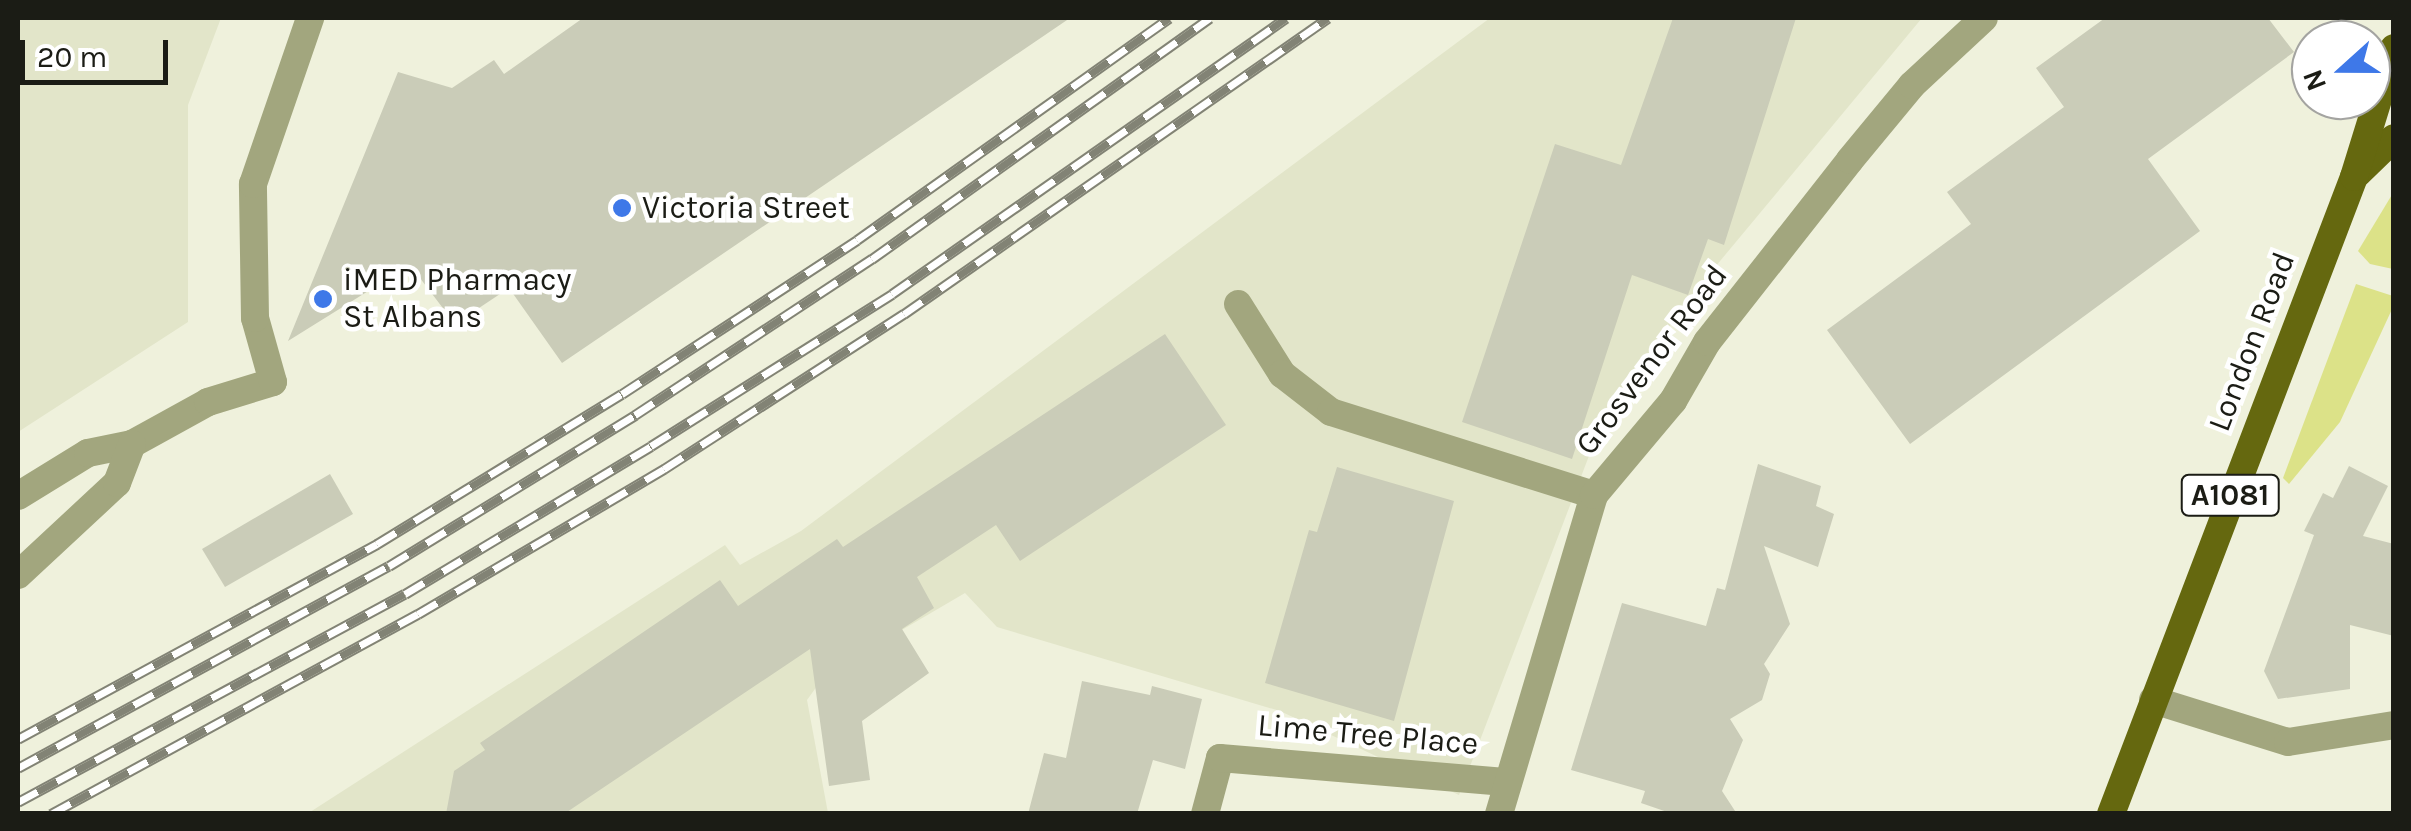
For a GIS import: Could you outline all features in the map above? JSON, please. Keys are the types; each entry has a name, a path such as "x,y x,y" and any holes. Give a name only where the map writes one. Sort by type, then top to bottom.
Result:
{"main road":[{"name":"London Road","path":"2110,814 2354,177 2394,48"},
{"name":"London Road","path":"2354,177 2394,138"}],"street":[{"path":"18,496 88,453 132,444 208,402 274,382 255,318 253,184 310,18"},
{"name":"Grosvenor Road","path":"1499,814 1594,495 1673,400 1707,342 1912,84 1984,18"},
{"path":"1238,304 1282,374 1330,412 1594,495"},
{"path":"18,575 117,484 132,444"},
{"path":"2153,700 2288,742 2394,725"},
{"name":"Lime Tree Place","path":"1205,814 1220,758 1508,782"}],"shaded area":[{"path":"18,18 221,18 188,105 188,322 18,432"},
{"path":"1490,18 1922,18 1686,302 1597,435 1459,795 1280,711 997,627 965,593 825,675 807,700 828,813 307,814 725,545 740,565 801,531"}],"green space":[{"path":"2393,193 2393,269 2370,264 2358,251"},
{"path":"2356,284 2393,296 2393,307 2340,422 2289,484 2283,478"}],"building":[{"name":"Victoria Street","path":"583,18 1070,18 562,363 509,288 455,324 410,265 288,341 398,72 452,88 494,60 504,74"},
{"path":"1673,18 1796,18 1724,245 1708,239 1688,295 1632,275 1572,459 1462,422 1555,144 1621,165"},
{"path":"2105,18 2268,18 2291,48 2291,54 2148,159 2200,231 1910,444 1827,330 1971,224 1947,192 2064,107 2036,68"},
{"path":"1165,334 1226,425 1020,561 996,525 917,577 934,608 902,629 929,673 862,721 870,780 829,786 810,649 564,814 446,814 454,771 485,750 480,743 720,580 738,606 837,539 843,547"},
{"path":"1758,464 1821,486 1816,506 1834,514 1818,567 1764,546 1790,624 1764,664 1770,674 1762,700 1730,719 1743,740 1722,791 1737,814 1673,814 1641,803 1645,791 1571,770 1622,603 1706,626 1717,588 1725,590"},
{"path":"2349,466 2388,486 2363,536 2394,544 2394,636 2350,625 2350,689 2278,699 2264,671 2314,535 2304,531 2323,493 2333,498"},
{"path":"1337,467 1454,501 1394,721 1265,683 1309,530 1317,532"},
{"path":"330,474 353,514 225,587 202,549"},
{"path":"1082,681 1150,695 1152,686 1202,699 1185,769 1153,760 1137,814 1028,814 1044,753 1066,758"}],"railway":[{"path":"18,739 377,544 622,394 857,240 1169,18"},
{"path":"18,768 389,566 635,415 872,259 1210,18"},
{"path":"18,802 405,594 651,446 892,294 1286,18"},
{"path":"51,814 418,614 664,469 904,314 1328,18"}],"place":[{"name":"Victoria Street","path":"622,208"},
{"name":"iMED Pharmacy St Albans","path":"323,299"}]}
